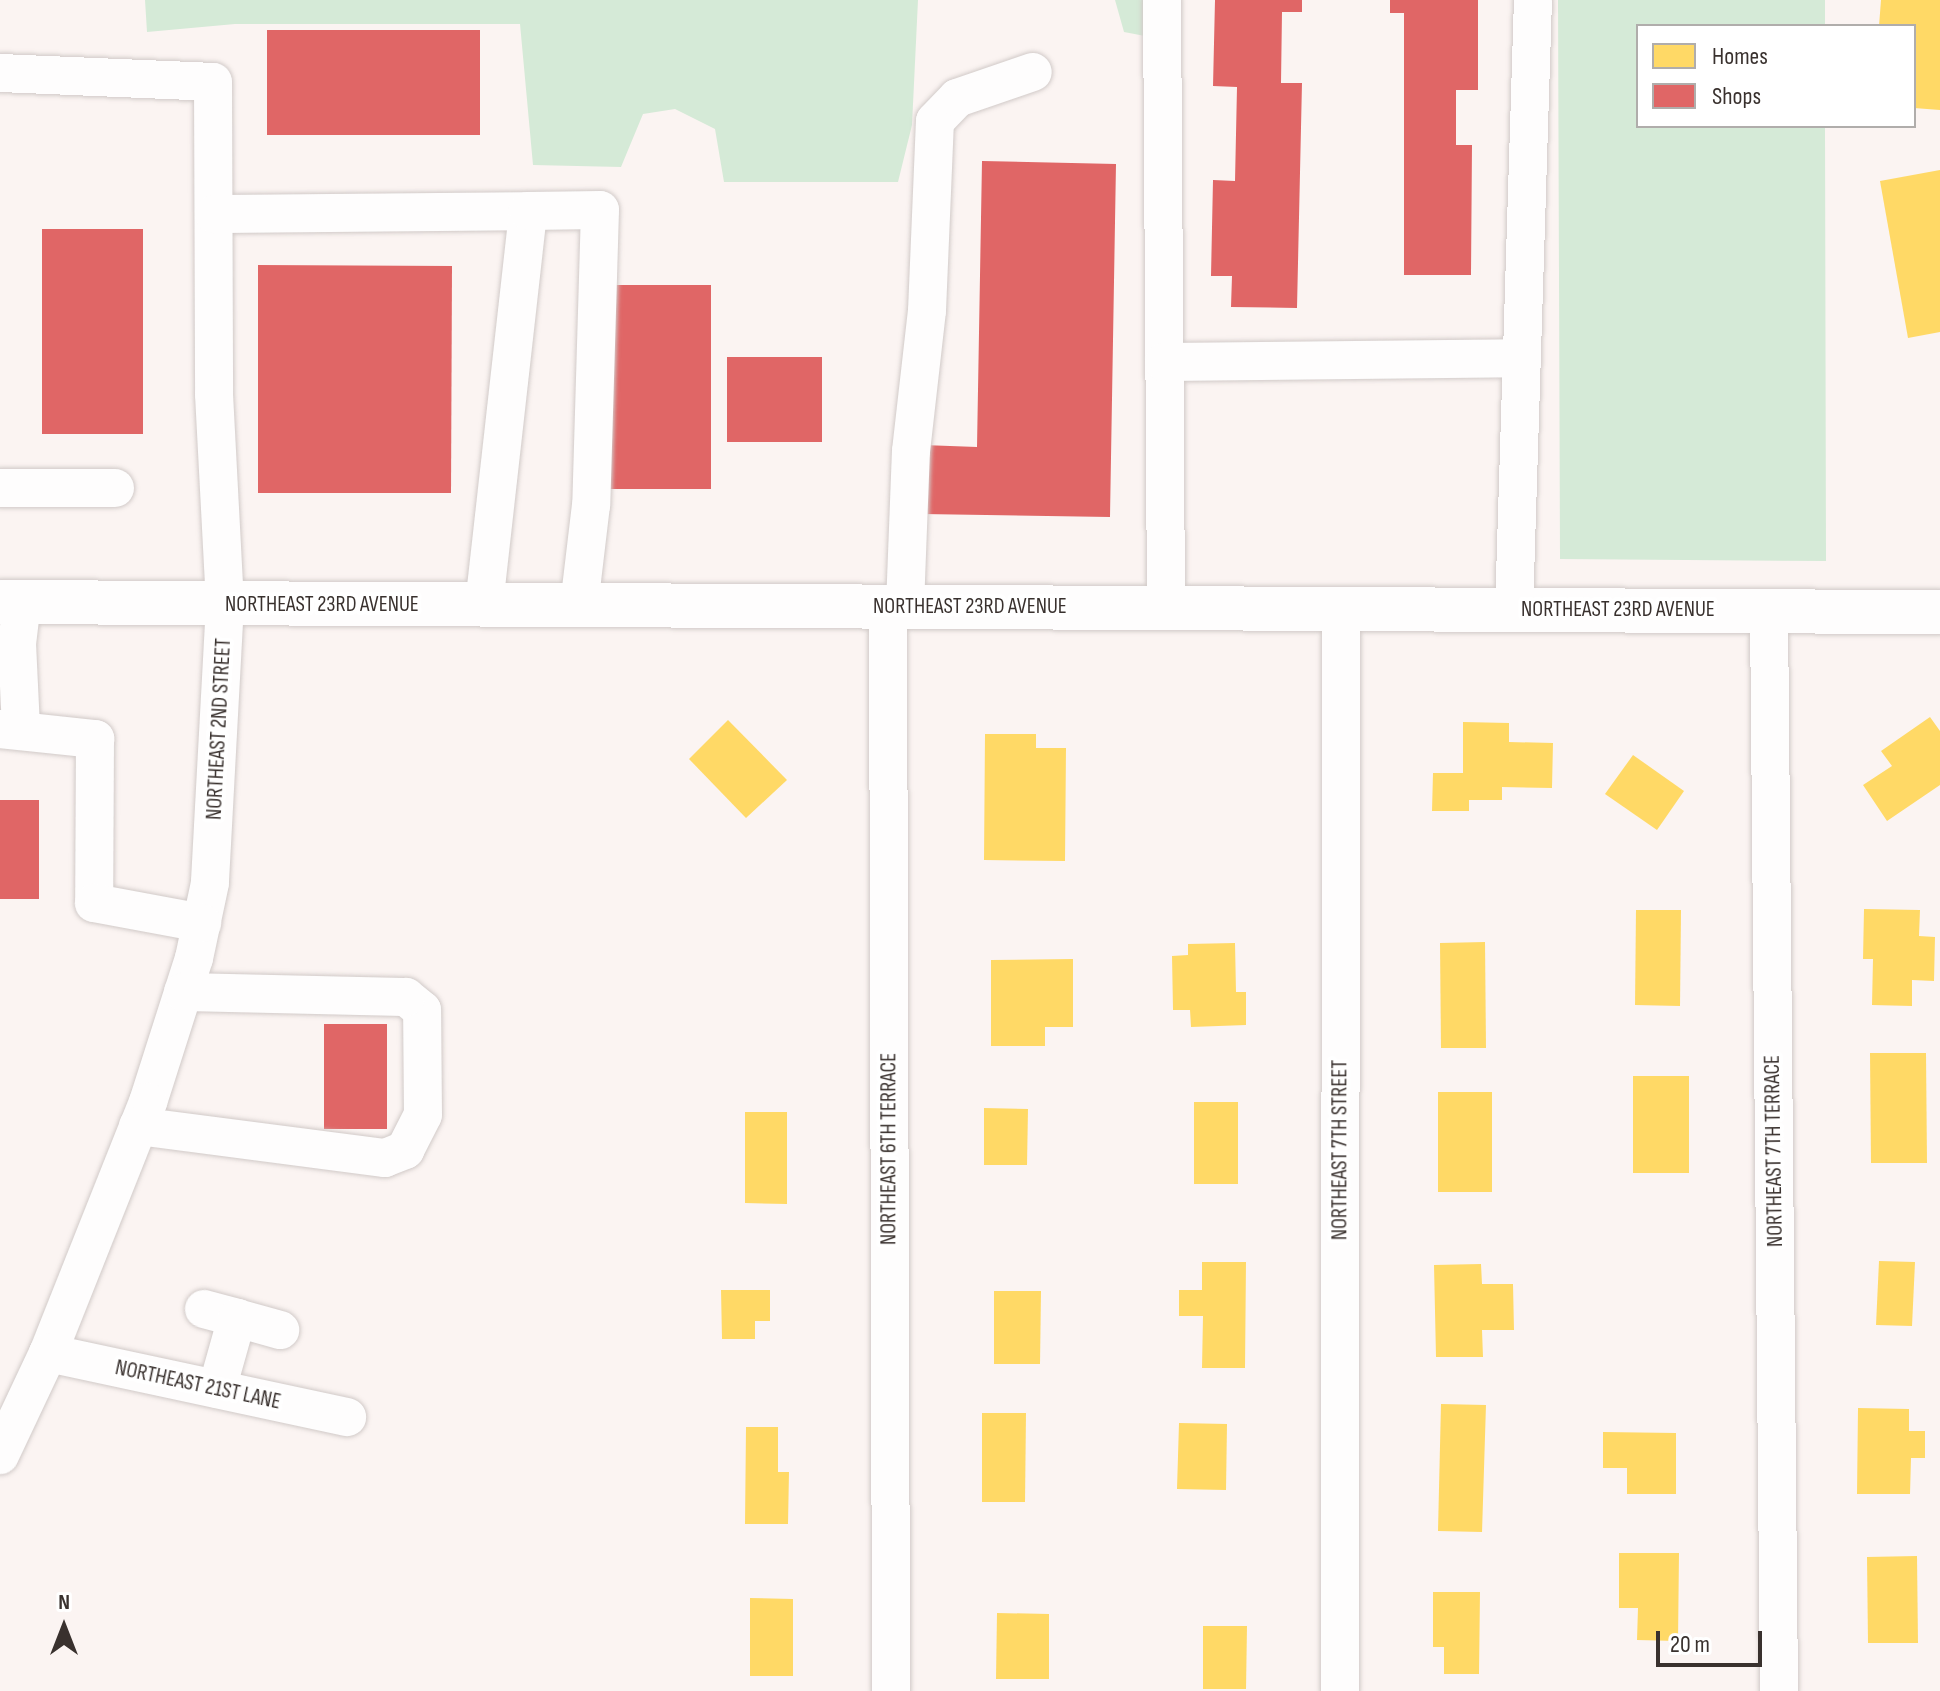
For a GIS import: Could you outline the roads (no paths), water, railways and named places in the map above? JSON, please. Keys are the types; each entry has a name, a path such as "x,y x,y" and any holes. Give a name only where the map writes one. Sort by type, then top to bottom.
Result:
{"main road":[{"name":"NORTHEAST 23RD AVENUE","path":"11,602 1940,612"}],"street":[{"path":"1162,0 1166,608"},
{"path":"1514,610 1533,0"},
{"name":"NORTHEAST 6TH TERRACE","path":"891,1691 897,606 927,311 935,121 957,98 1033,72"},
{"name":"NORTHEAST 2ND STREET","path":"0,73 213,82 214,394 225,604 210,883 202,923 183,992 138,1126 48,1353 0,1455"},
{"path":"214,214 600,210 591,505 579,606"},
{"path":"484,605 528,211"},
{"path":"1164,362 1522,358"},
{"path":"0,488 115,488"},
{"path":"11,602 17,644 11,729 95,739 94,903 202,923"},
{"name":"NORTHEAST 7TH STREET","path":"1340,1691 1341,609"},
{"name":"NORTHEAST 7TH TERRACE","path":"1769,611 1779,1691"},
{"path":"138,1126 385,1158 405,1150 423,1115 422,1010 406,997 183,992"},
{"path":"217,1389 220,1314 280,1330"},
{"name":"NORTHEAST 21ST LANE","path":"48,1353 347,1417"}]}
